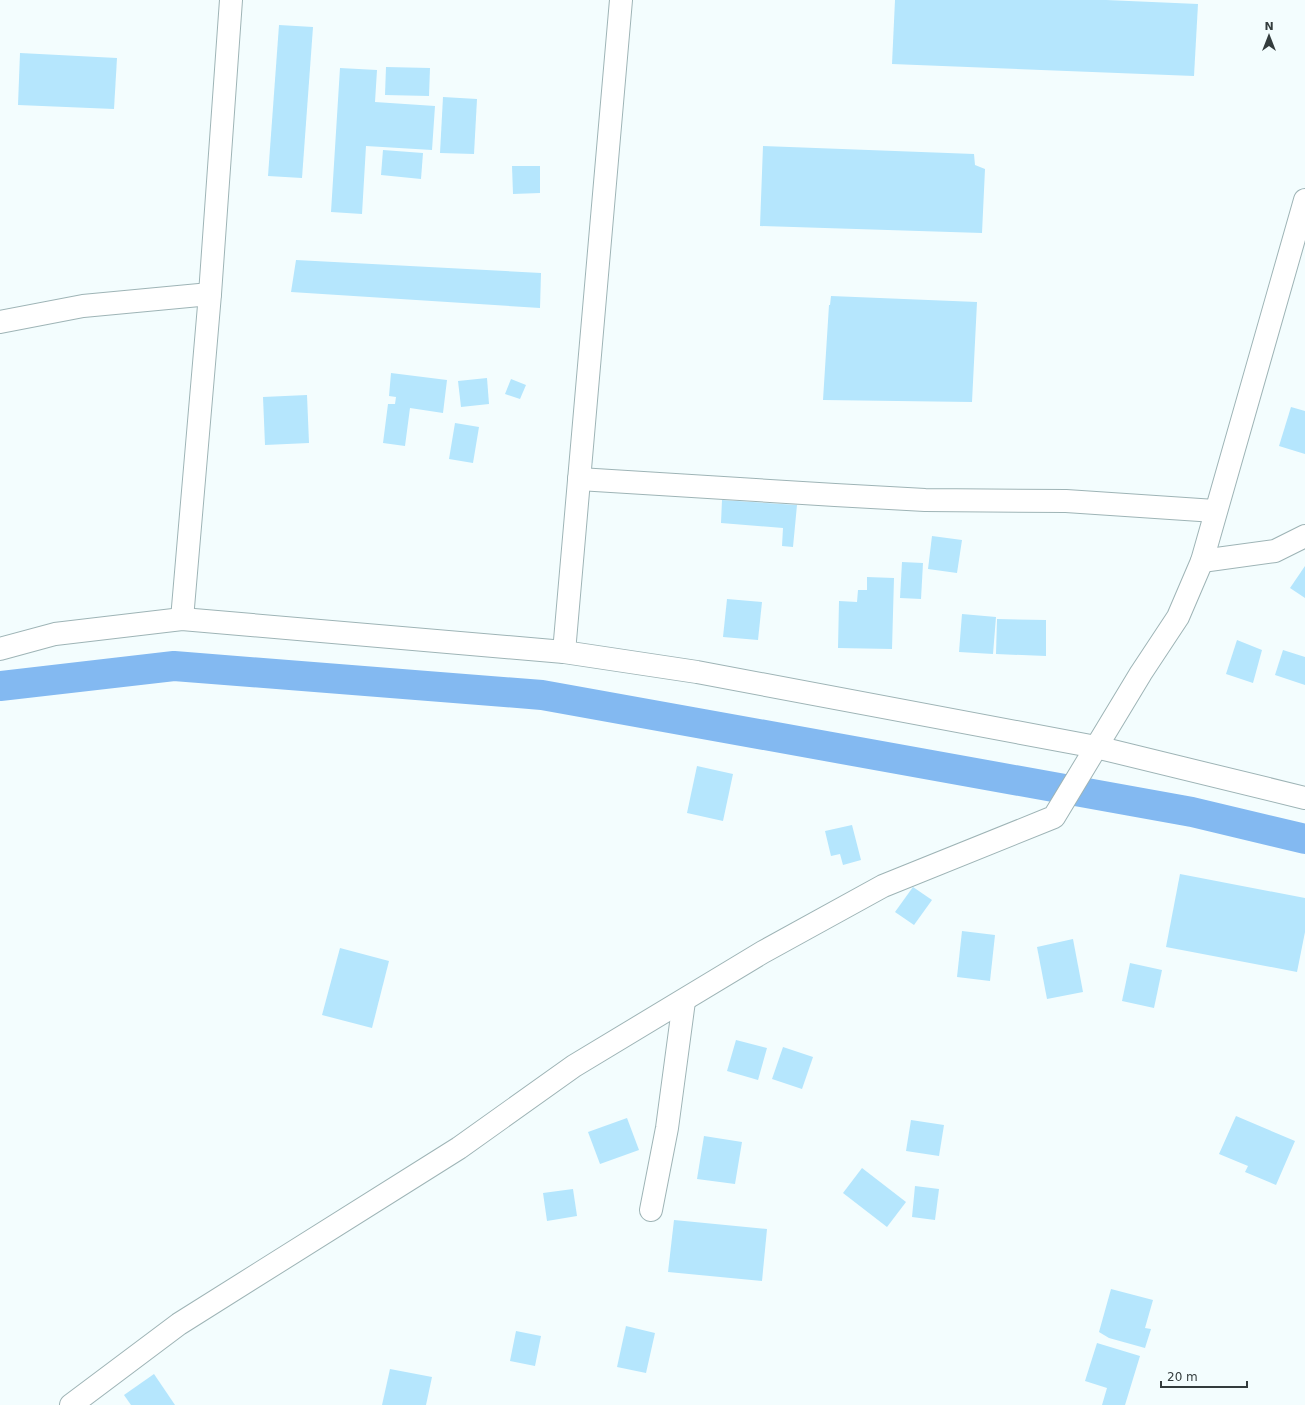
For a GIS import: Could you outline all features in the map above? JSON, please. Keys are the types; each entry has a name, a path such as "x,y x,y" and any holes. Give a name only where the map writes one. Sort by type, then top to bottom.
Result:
{"street":[{"path":"182,619 210,294 231,0"},
{"path":"564,652 621,0"},
{"path":"70,1405 179,1324 459,1148 574,1066 763,952 882,886 1054,817 1141,672 1178,617 1202,560 1305,200"},
{"path":"0,322 83,306 210,294"},
{"path":"579,479 842,496 925,500 1066,501 1215,511"},
{"path":"1202,560 1275,552 1305,536"},
{"path":"0,649 55,634 182,619 564,652 704,673 1095,748 1305,798"},
{"path":"651,1210 667,1128 684,1001"}],"building":[{"path":"895,0 1106,0 1198,4 1194,76 892,64"},
{"path":"279,25 313,27 302,178 268,176"},
{"path":"20,53 117,58 114,109 18,105"},
{"path":"386,67 430,68 429,96 385,95"},
{"path":"340,68 377,70 375,102 435,106 432,150 366,146 362,214 331,212"},
{"path":"443,97 477,99 474,154 440,153"},
{"path":"763,146 974,154 975,165 985,169 982,233 760,226"},
{"path":"383,150 423,153 421,179 381,175"},
{"path":"512,166 540,166 540,193 513,194"},
{"path":"296,260 541,273 540,308 291,292"},
{"path":"831,296 977,302 972,402 823,400 829,305"},
{"path":"391,373 447,380 443,413 410,408 405,446 383,443 388,404 395,404 396,397 389,396"},
{"path":"487,378 489,404 461,407 458,381"},
{"path":"511,379 526,385 520,399 505,394"},
{"path":"307,395 309,443 265,445 263,397"},
{"path":"1291,407 1305,411 1305,454 1279,446"},
{"path":"455,423 479,427 473,463 449,459"},
{"path":"722,500 797,505 793,547 782,546 783,528 721,523"},
{"path":"932,536 962,540 957,573 928,569"},
{"path":"902,562 923,563 921,599 900,598"},
{"path":"1305,566 1305,598 1290,588"},
{"path":"867,577 894,578 892,649 838,648 839,601 857,602 858,590 867,590"},
{"path":"727,599 762,602 758,640 723,637"},
{"path":"962,614 996,617 993,654 959,652"},
{"path":"997,619 1046,620 1046,656 996,654"},
{"path":"1237,640 1262,650 1253,683 1226,674"},
{"path":"1283,650 1305,657 1305,685 1275,675"},
{"path":"697,766 733,774 723,821 687,813"},
{"path":"852,825 861,860 843,865 840,854 831,856 825,831"},
{"path":"1180,874 1305,898 1305,932 1297,972 1166,947"},
{"path":"913,887 932,900 914,925 895,912"},
{"path":"962,931 995,935 990,981 957,977"},
{"path":"1073,939 1083,992 1047,999 1037,947"},
{"path":"340,948 389,961 372,1028 322,1015"},
{"path":"1130,963 1162,970 1154,1008 1122,1001"},
{"path":"736,1040 767,1048 758,1080 727,1071"},
{"path":"783,1047 813,1057 802,1089 772,1079"},
{"path":"1236,1116 1295,1141 1276,1185 1245,1172 1248,1166 1219,1154"},
{"path":"627,1118 639,1150 600,1164 588,1132"},
{"path":"911,1120 944,1125 939,1156 906,1151"},
{"path":"704,1136 742,1142 735,1184 697,1179"},
{"path":"862,1168 906,1202 887,1227 843,1193"},
{"path":"915,1186 939,1189 935,1220 912,1217"},
{"path":"573,1189 577,1216 547,1221 543,1193"},
{"path":"674,1220 767,1229 762,1281 668,1272"},
{"path":"1111,1289 1153,1300 1145,1328 1151,1329 1145,1348 1109,1338 1099,1332"},
{"path":"626,1326 655,1333 646,1373 617,1367"},
{"path":"516,1331 541,1336 535,1366 510,1361"},
{"path":"1097,1343 1140,1356 1125,1405 1102,1405 1107,1388 1085,1381"},
{"path":"390,1369 432,1377 426,1405 382,1405"},
{"path":"154,1374 175,1405 131,1405 124,1395"}],"waterway":[{"path":"0,686 174,666 542,695 1192,812 1305,839"}]}
